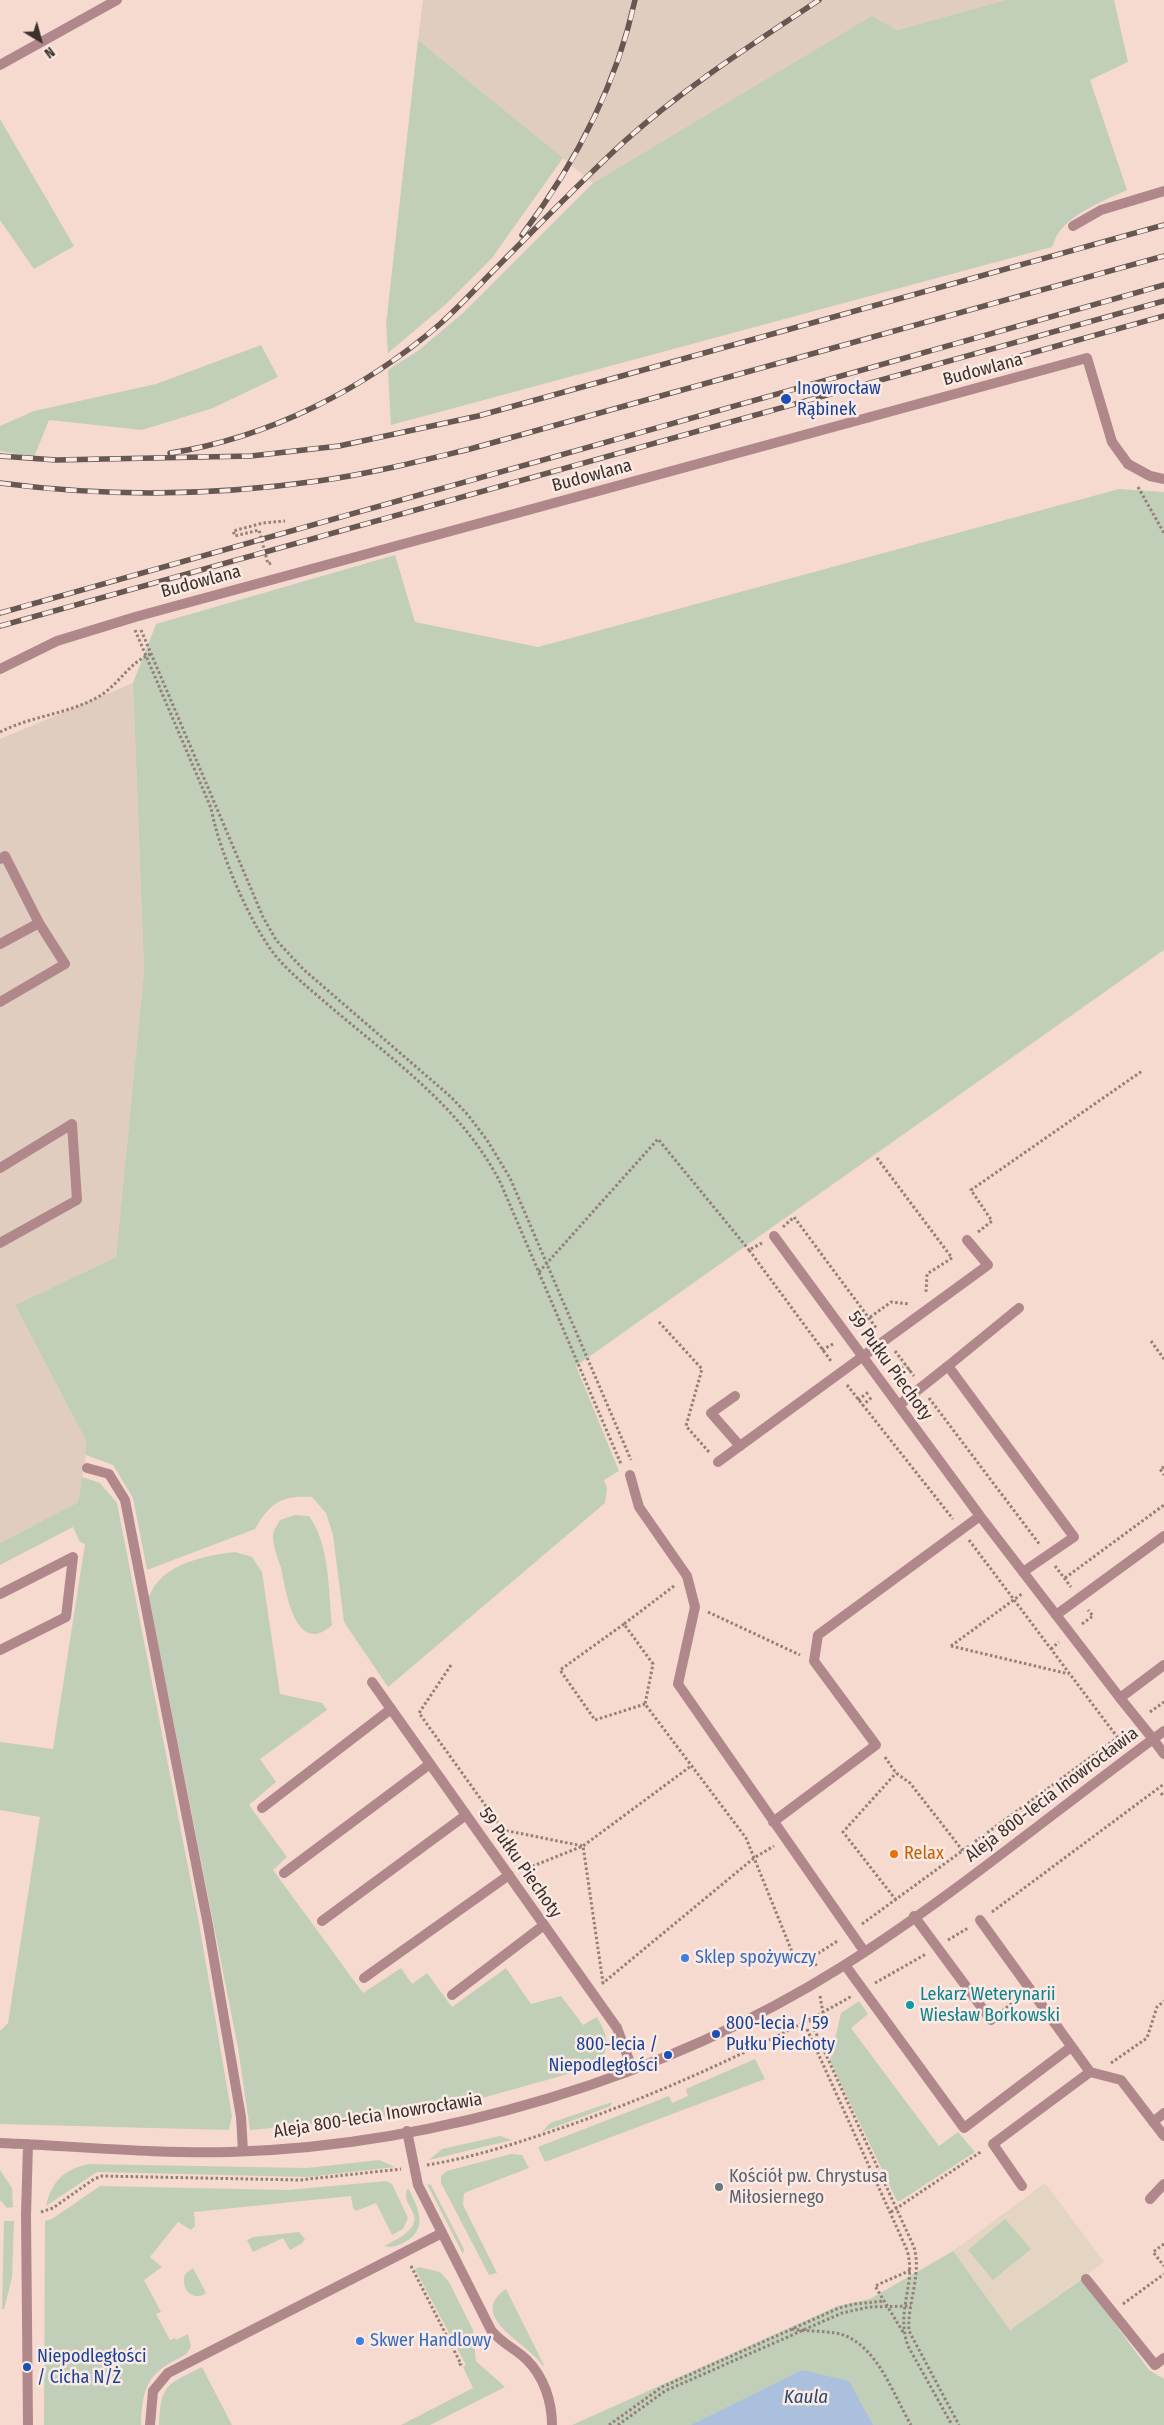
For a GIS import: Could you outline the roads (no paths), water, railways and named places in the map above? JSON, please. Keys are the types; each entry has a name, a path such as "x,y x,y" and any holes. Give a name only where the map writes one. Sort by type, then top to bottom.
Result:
{"street":[{"path":"0,65 117,0"},
{"path":"1074,226 1102,210 1164,191"},
{"name":"Budowlana","path":"0,669 57,641 133,617 1087,358 1112,442 1128,464 1150,476 1164,478"},
{"path":"0,859 5,856 39,923 65,964 0,1002"},
{"path":"0,944 39,923"},
{"path":"0,1168 72,1124 77,1200 0,1243"},
{"name":"59 Pułku Piechoty","path":"774,1236 980,1516 1164,1754"},
{"path":"718,1462 864,1358 988,1265 967,1240"},
{"path":"899,1405 1019,1308"},
{"path":"948,1366 1074,1537 1023,1572"},
{"path":"734,1396 711,1413 740,1446"},
{"path":"87,1468 109,1474 125,1500 208,1925 242,2117 243,2151"},
{"path":"630,1476 639,1507 687,1576 695,1606 678,1684 864,1951"},
{"path":"773,1822 876,1744 814,1661 818,1636 980,1516"},
{"path":"1056,1614 1164,1536"},
{"path":"0,1594 73,1557 66,1617 0,1650"},
{"path":"1120,1698 1164,1665"},
{"name":"59 Pułku Piechoty","path":"372,1682 617,2028 632,2068"},
{"path":"262,1808 391,1709"},
{"name":"Aleja 800-lecia Inowrocławia","path":"0,2143 157,2152 285,2149 465,2122 516,2109 632,2068 668,2055 753,2016 845,1965 1164,1731"},
{"path":"284,1873 430,1764"},
{"path":"322,1921 466,1815"},
{"path":"364,1978 509,1875"},
{"path":"914,1916 992,2020"},
{"path":"980,1920 1071,2047 1093,2073 1121,2080 1164,2136"},
{"path":"452,1995 544,1925"},
{"path":"845,1965 964,2128 1071,2047"},
{"path":"1022,2186 993,2144 1093,2073"},
{"path":"1153,2122 1164,2113"},
{"path":"407,2132 418,2186 491,2330 499,2339 527,2360 551,2400 552,2425"},
{"path":"28,2144 26,2214 28,2425"},
{"path":"1150,2199 1164,2184"},
{"path":"150,2425 153,2391 168,2373 442,2233"},
{"path":"1086,2279 1155,2365 1164,2358"}],"water":[{"name":"Kaula","path":"802,2370 849,2381 873,2425 691,2425"}],"railway":[{"path":"522,235 559,181 605,94 627,32 635,0"},
{"path":"170,453 207,446 279,423 347,389 411,348 448,317 626,140 672,102 720,67 819,0"},
{"path":"0,456 56,460 251,456 339,446 478,416 1164,225"},
{"path":"0,483 80,491 159,493 238,490 356,475 470,449 1164,256"},
{"path":"0,613 1164,285"},
{"path":"0,626 1164,301"},
{"path":"978,368 1164,316"}],"place":[{"name":"Inowrocław Rąbinek","path":"786,399"},
{"name":"Relax","path":"894,1854"},
{"name":"Sklep spożywczy","path":"685,1958"},
{"name":"Lekarz Weterynarii Wiesław Borkowski","path":"910,2005"},
{"name":"800-lecia / 59 Pułku Piechoty","path":"716,2034"},
{"name":"800-lecia / Niepodległości","path":"668,2055"},
{"name":"Kościół pw. Chrystusa Miłosiernego","path":"719,2187"},
{"name":"Skwer Handlowy","path":"360,2341"},
{"name":"Niepodległości / Cicha N/Ż","path":"27,2367"}]}
